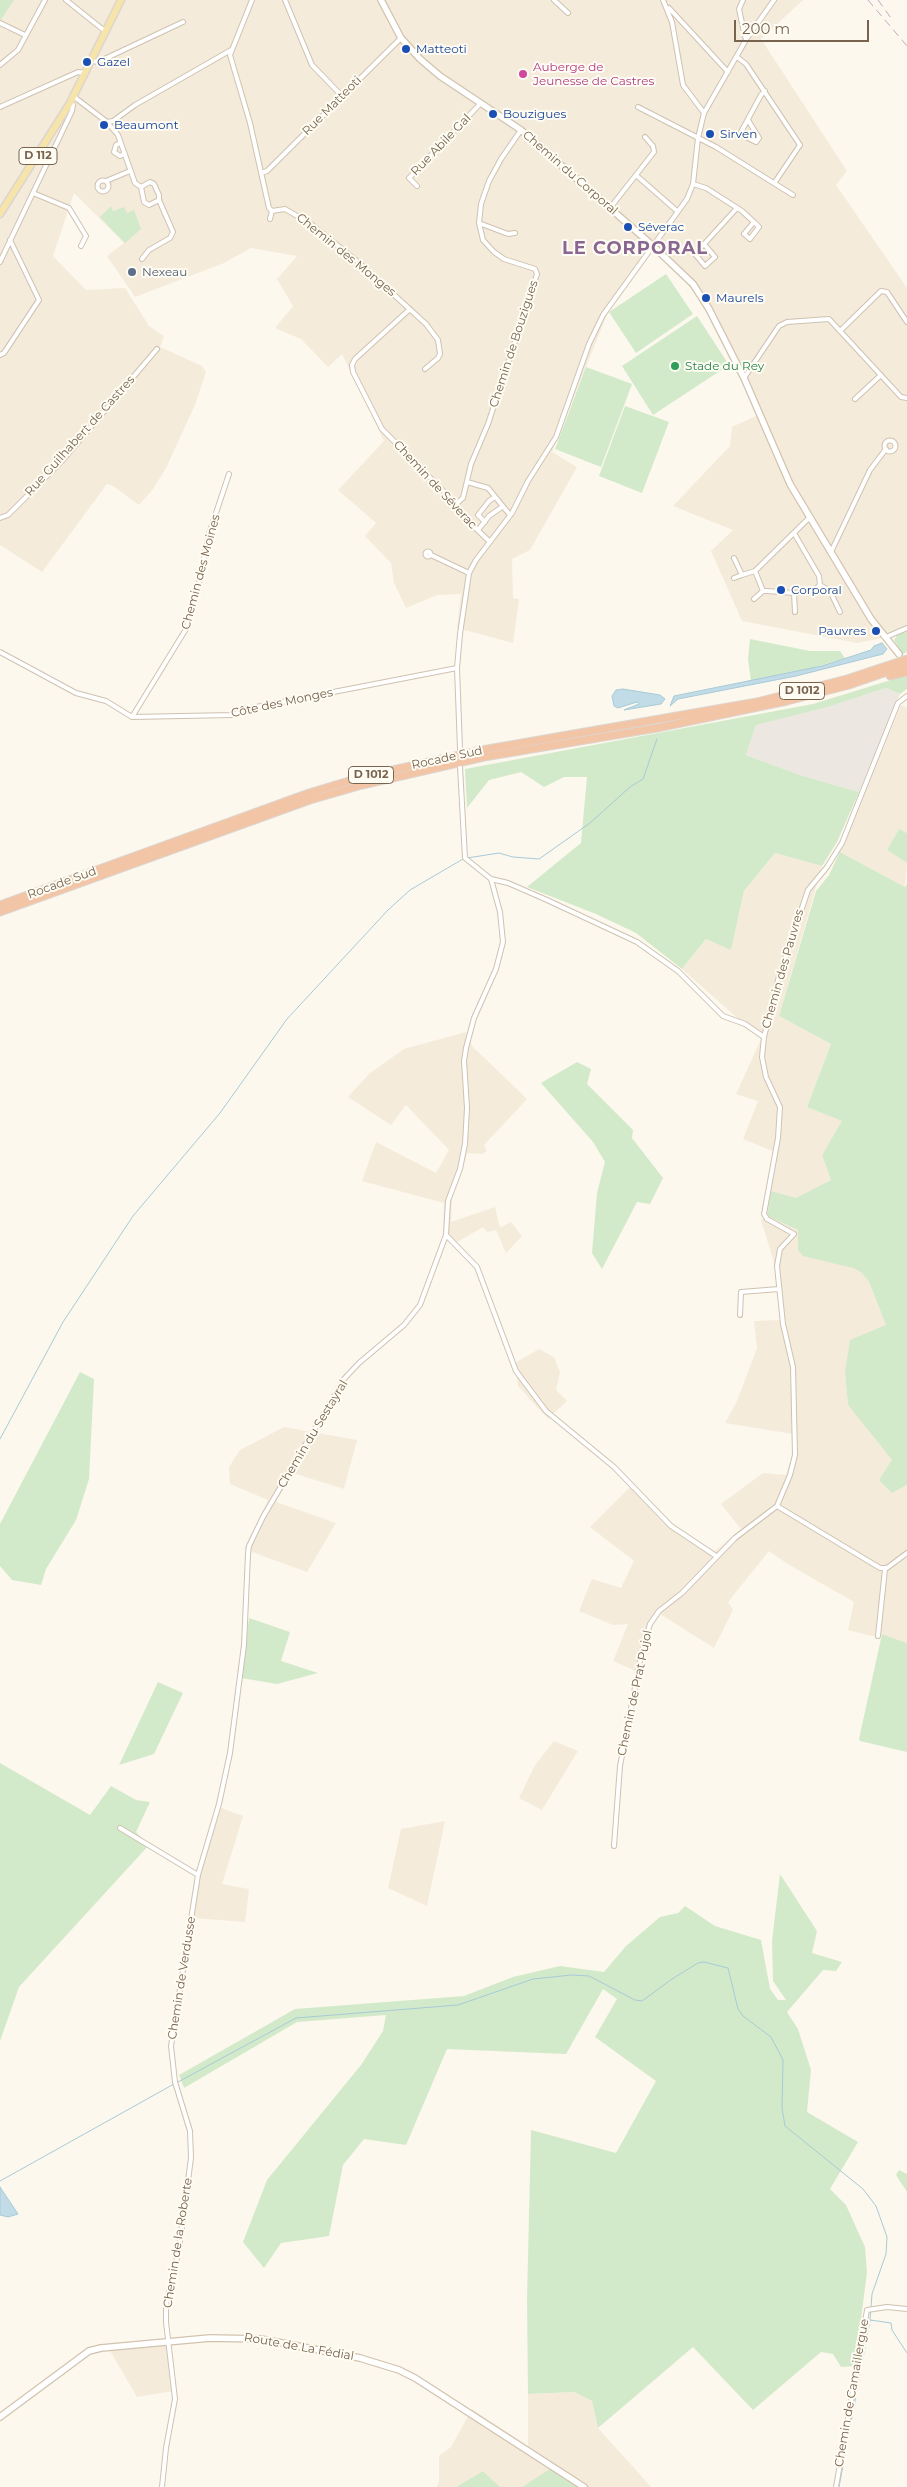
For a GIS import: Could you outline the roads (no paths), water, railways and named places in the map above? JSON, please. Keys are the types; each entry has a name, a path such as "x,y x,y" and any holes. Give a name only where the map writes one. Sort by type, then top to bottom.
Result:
{"highway":[{"name":"Rocade Sud","path":"0,905 310,793 362,777 482,750 757,702 838,682 907,660"},
{"name":"Rocade Sud","path":"0,912 301,804 362,785 484,757 657,728 788,702 848,685 907,665"},
{"path":"848,685 857,685 907,672"}],"main road":[{"name":"D 112","path":"0,214 70,103 122,0"}],"street":[{"path":"0,65 13,56 45,0"},
{"path":"66,0 106,32"},
{"path":"252,0 230,55 269,208 272,211 270,219"},
{"path":"285,0 312,65 342,96"},
{"name":"Chemin du Corporal","path":"381,0 401,38 415,54 440,76 521,130 652,245 698,291 744,378 790,484 871,619 899,654"},
{"path":"554,0 568,13"},
{"path":"743,0 739,9 747,38"},
{"path":"460,749 457,668 469,573 510,515 561,427 589,344 603,315 687,199 693,184 698,138 704,113 747,38 774,0"},
{"path":"665,1 672,20 683,85 704,113"},
{"path":"668,8 678,16 728,72"},
{"path":"672,20 678,16"},
{"path":"92,61 98,62 183,22"},
{"path":"0,23 25,35"},
{"name":"Rue Matteoti","path":"261,172 267,171 401,38"},
{"path":"107,122 231,50"},
{"path":"737,57 746,64 800,145 775,182"},
{"path":"0,107 78,72 86,74"},
{"path":"748,120 758,138 756,142 742,135 741,132 748,120 765,92"},
{"path":"73,96 107,122 118,135 130,171 135,183 141,187 146,204 158,200"},
{"path":"0,262 72,111 73,105 70,103"},
{"name":"Rue Abile Gal","path":"417,186 409,178 481,103"},
{"path":"638,108 698,138 775,182 793,195"},
{"name":"Chemin de Bouzigues","path":"456,504 463,498 471,464 488,424 537,272 534,268 504,259 494,252 483,240 480,223 481,204 489,181 501,159 521,130"},
{"path":"610,208 654,152 653,146 645,137"},
{"path":"120,143 116,145 114,152 120,156 124,154"},
{"path":"106,181 130,171"},
{"path":"637,176 677,211"},
{"path":"141,187 150,182 154,184 159,195 158,200 173,232 170,238 149,250 142,258"},
{"path":"693,184 706,188 737,208 754,222"},
{"path":"33,193 69,208 86,236 81,246"},
{"path":"704,244 715,256 706,266 696,254 704,244 737,208"},
{"name":"Chemin des Monges","path":"272,211 285,209 298,215 357,261 410,309 438,340 440,356 425,369"},
{"path":"480,223 508,234 515,233"},
{"path":"0,355 4,353 39,300 10,240"},
{"path":"840,331 881,291 887,292 907,322"},
{"name":"Chemin de Séverac","path":"410,309 355,359 352,365 353,372 382,429 456,504 464,517 490,542"},
{"path":"744,378 779,326 786,322 829,319 901,397 907,398"},
{"name":"Rue Guilhabert de Castres","path":"0,518 8,515 61,462 157,349"},
{"path":"855,399 881,375"},
{"path":"831,552 870,470 886,450"},
{"name":"Chemin des Moines","path":"132,717 186,629 197,594 209,534 229,474"},
{"path":"467,482 486,487 510,515"},
{"path":"485,522 478,515 489,501 495,497"},
{"path":"478,530 502,507"},
{"path":"734,578 755,571 810,517"},
{"path":"801,526 810,524 817,528"},
{"path":"794,533 819,576 820,586"},
{"path":"431,555 469,573"},
{"path":"734,558 742,575"},
{"path":"755,571 763,590"},
{"path":"763,590 778,594 794,593 814,590 820,586"},
{"path":"820,586 830,591 840,612"},
{"path":"754,599 763,590"},
{"path":"794,593 795,612"},
{"path":"886,637 907,628"},
{"path":"0,652 76,693 106,701 132,717"},
{"name":"Côte des Monges","path":"132,717 232,715 251,708 457,668"},
{"name":"Chemin des Pauvres","path":"777,1506 790,1475 795,1455 793,1367 783,1324 779,1289 779,1252 794,1234 767,1219 764,1214 778,1138 780,1107 766,1077 762,1057 764,1037 778,980 808,890 842,843 898,703 907,696"},
{"path":"460,767 465,858 491,879 508,883 594,920 637,942 678,971 723,1016 745,1024 764,1037"},
{"name":"Chemin du Sestayral","path":"198,1875 219,1804 230,1753 244,1645 249,1546 263,1517 344,1379 359,1363 404,1325 420,1306 446,1235 448,1202 460,1169 466,1137 464,1061 466,1048 474,1018 496,969 503,942 500,912 491,879"},
{"path":"446,1235 477,1267 516,1371 546,1411 614,1467 671,1526 716,1556"},
{"path":"740,1315 741,1292 779,1289"},
{"path":"777,1506 885,1569"},
{"name":"Chemin de Prat Pujol","path":"614,1846 620,1766 647,1630 659,1610 682,1593 716,1556 777,1506"},
{"path":"878,1636 885,1569 907,1553"},
{"path":"120,1828 198,1875"},
{"name":"Chemin de Verdusse","path":"177,2087 172,2046 198,1875"},
{"name":"Chemin de la Roberte","path":"162,2487 175,2399 168,2342 166,2305 180,2239 191,2158 190,2131 177,2087"},
{"name":"Chemin de Camaillergue","path":"836,2487 866,2312 871,2309 907,2309"},
{"name":"Route de La Fédial","path":"0,2416 89,2351 101,2348 210,2338 261,2339 384,2364 415,2378 584,2487"}],"water":[{"path":"882,643 887,649 883,654 796,676 678,699 670,706 674,696 822,666 871,650 874,646"},
{"path":"623,689 660,695 665,699 661,704 624,710 639,704 637,702 618,708 614,706 612,696 616,690"},
{"path":"0,2187 18,2214 8,2217 0,2215"}],"waterway":[{"path":"467,858 499,853 513,857 539,859 590,823 630,787 643,779 657,739"},
{"path":"0,1439 63,1322 133,1216 220,1113 287,1019 388,910 410,890 463,859"},
{"path":"178,2082 296,2018 458,2005 533,1979 571,1975 589,1976 635,2000 642,2001 698,1963 704,1962 728,1968 738,2009 743,2016 771,2037 783,2060 782,2108 785,2126 863,2189 876,2206 887,2237 886,2254 872,2294 870,2320 839,2487"},
{"path":"0,2181 174,2084"},
{"path":"870,2320 891,2323 892,2330 907,2353"}],"railway":[{"path":"868,0 907,46"},
{"path":"878,0 891,18"}],"place":[{"name":"Matteoti","path":"406,49"},
{"name":"Gazel","path":"87,62"},
{"name":"Auberge de Jeunesse de Castres","path":"523,74"},
{"name":"Bouzigues","path":"493,114"},
{"name":"Beaumont","path":"104,125"},
{"name":"Sirven","path":"710,134"},
{"name":"Séverac","path":"628,227"},
{"name":"Nexeau","path":"132,272"},
{"name":"Maurels","path":"706,298"},
{"name":"Stade du Rey","path":"675,366"},
{"name":"Corporal","path":"781,590"},
{"name":"Pauvres","path":"876,631"}],"district":[{"name":"LE CORPORAL","path":"635,249"}]}
